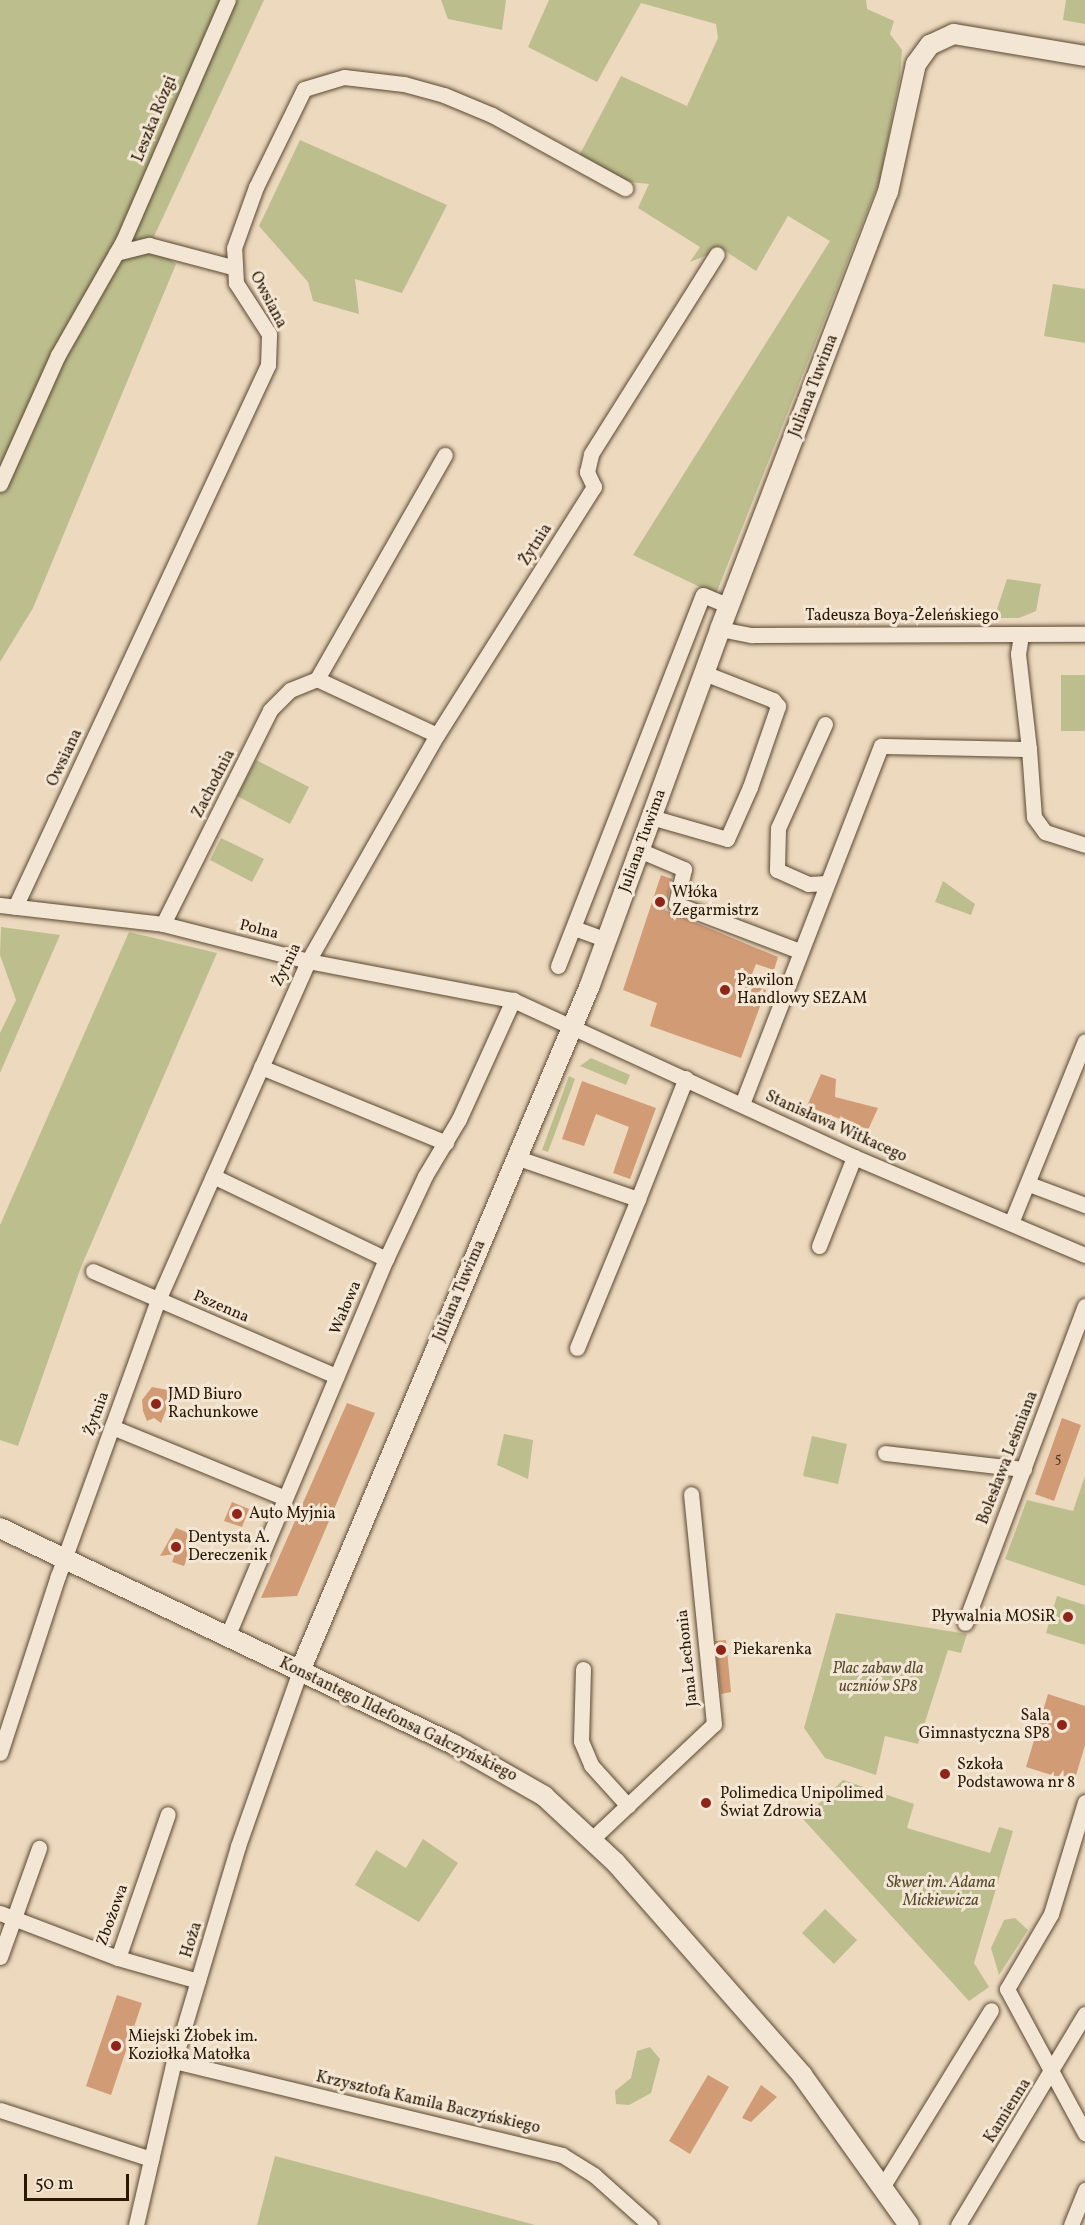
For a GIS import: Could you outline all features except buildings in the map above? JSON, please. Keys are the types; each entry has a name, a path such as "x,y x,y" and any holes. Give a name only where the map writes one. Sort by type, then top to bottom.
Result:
{"street":[{"name":"Leszka Rózgi","path":"0,484 58,355 116,253 228,0"},
{"name":"Juliana Tuwima","path":"300,1671 573,1028 607,940 729,606 888,192 916,64 942,38 977,36 1085,56"},
{"name":"Owsiana","path":"7,906 268,365 269,334 236,283 232,267 234,248 256,187 304,89 344,77 404,84 444,95 492,115 625,188"},
{"path":"116,253 149,245 232,267"},
{"name":"Żytnia","path":"0,1753 64,1558 158,1300 308,961 437,735 594,487 587,472 591,454 717,254"},
{"path":"437,735 317,679 445,455"},
{"path":"558,966 703,595 729,606"},
{"name":"Tadeusza Boya-Żeleńskiego","path":"720,630 752,635 1085,634"},
{"path":"1021,634 1017,654 1029,748 1034,818 1045,832 1085,845"},
{"path":"651,817 727,839 739,817 778,706 773,700 704,674"},
{"name":"Zachodnia","path":"164,924 270,710 291,690 317,679"},
{"path":"825,724 778,828 777,870 808,884 827,883"},
{"path":"742,1104 881,746 1029,748"},
{"path":"639,850 684,869 676,904 800,951"},
{"name":"Polna","path":"7,906 164,924 308,961 513,1000 573,1028"},
{"path":"574,928 607,940"},
{"name":"Wałowa","path":"227,1637 283,1497 386,1259 425,1176 446,1143 513,1000"},
{"name":"Stanisława Witkacego","path":"573,1028 854,1157 1085,1255"},
{"path":"1011,1222 1029,1184 1085,1041"},
{"path":"261,1067 446,1143"},
{"path":"578,1348 686,1078"},
{"path":"819,1246 854,1157"},
{"path":"518,1158 638,1199"},
{"path":"213,1176 386,1259"},
{"path":"1029,1184 1085,1205"},
{"name":"Pszenna","path":"93,1271 336,1376"},
{"name":"Bolesława Leśmiana","path":"965,1623 1085,1306"},
{"path":"112,1427 283,1497"},
{"path":"885,1453 1024,1469"},
{"name":"Jana Lechonia","path":"592,1838 714,1724 690,1494"},
{"name":"Konstantego Ildefonsa Gałczyńskiego","path":"0,1528 507,1772 544,1796 592,1838 802,2075 884,2184 909,2225"},
{"path":"583,1669 581,1741 591,1765 628,1806"},
{"name":"Hoża","path":"136,2225 174,2061 261,1773 300,1671"},
{"path":"1085,1802 1051,1914 1007,1989 1085,2133"},
{"name":"Zbożowa","path":"7,1915 118,1958 168,1814"},
{"path":"0,1957 7,1915 39,1848"},
{"path":"118,1958 198,1981"},
{"path":"884,2184 991,2010"},
{"name":"Kamienna","path":"958,2225 1053,2074 1085,2014"},
{"name":"Krzysztofa Kamila Baczyńskiego","path":"174,2061 562,2155 594,2175 650,2225"},
{"path":"0,2110 151,2159"},
{"path":"1071,2225 1085,2190"}],"green space":[{"path":"0,0 264,0 150,245 176,264 33,608 0,662"},
{"path":"441,0 506,0 502,30 448,19"},
{"path":"549,0 866,0 867,9 894,21 890,34 902,50 900,78 880,179 714,599 703,595 700,587 633,555 830,241 788,216 756,271 722,249 690,262 700,247 638,208 649,184 629,182 579,156 621,76 687,106 718,38 716,24 641,3 597,82 528,47"},
{"path":"1066,0 1085,0 1085,24 1063,20"},
{"path":"300,140 447,205 402,293 355,279 359,314 313,301 308,282 259,226"},
{"path":"1053,284 1085,289 1085,343 1044,336"},
{"path":"1007,579 1041,584 1036,611 1019,618 994,618"},
{"path":"1061,675 1085,675 1085,731 1061,731"},
{"path":"256,760 309,787 290,824 237,796"},
{"path":"221,838 264,859 252,882 210,860"},
{"path":"943,881 975,904 971,915 935,902"},
{"path":"1,927 60,935 0,1073 0,1033 16,1000 0,955"},
{"path":"129,932 217,953 81,1267 18,1446 0,1440 0,1225"},
{"path":"591,1058 630,1075 626,1085 580,1066"},
{"path":"569,1076 575,1079 548,1152 542,1150"},
{"path":"504,1434 533,1440 528,1479 497,1465"},
{"path":"812,1436 847,1444 838,1484 803,1476"},
{"path":"1085,1476 1085,1586 1005,1559 1027,1500 1073,1511"},
{"name":"Pływalnia MOSiR","path":"1057,1596 1085,1605 1085,1645 1046,1633"},
{"name":"Plac zabaw dla uczniów SP8","path":"836,1613 967,1634 961,1653 948,1650 918,1744 885,1736 876,1775 825,1758 804,1728"},
{"name":"Skwer im. Adama Mickiewicza","path":"843,1780 914,1804 907,1828 990,1853 999,1827 1013,1831 974,1963 989,1987 969,2001 803,1819"},
{"path":"423,1839 458,1863 419,1922 355,1885 376,1850 406,1868"},
{"path":"825,1909 857,1940 834,1964 802,1933"},
{"path":"1015,1918 1028,1930 999,1975 991,1948 1004,1920"},
{"path":"650,2047 660,2059 651,2093 629,2105 616,2104 615,2091 631,2078 637,2051"},
{"path":"275,2156 535,2225 257,2225"}],"place":[{"name":"Włóka Zegarmistrz","path":"660,902"},
{"name":"Pawilon Handlowy SEZAM","path":"725,990"},
{"name":"JMD Biuro Rachunkowe","path":"156,1404"},
{"name":"Auto Myjnia","path":"237,1514"},
{"name":"Dentysta A. Dereczenik","path":"176,1547"},
{"name":"Pływalnia MOSiR","path":"1068,1617"},
{"name":"Piekarenka","path":"721,1650"},
{"name":"Sala Gimnastyczna SP8","path":"1062,1725"},
{"name":"Szkoła Podstawowa nr 8","path":"945,1774"},
{"name":"Polimedica Unipolimed Świat Zdrowia","path":"706,1803"},
{"name":"Miejski Żłobek im. Koziołka Matołka","path":"116,2046"}]}
